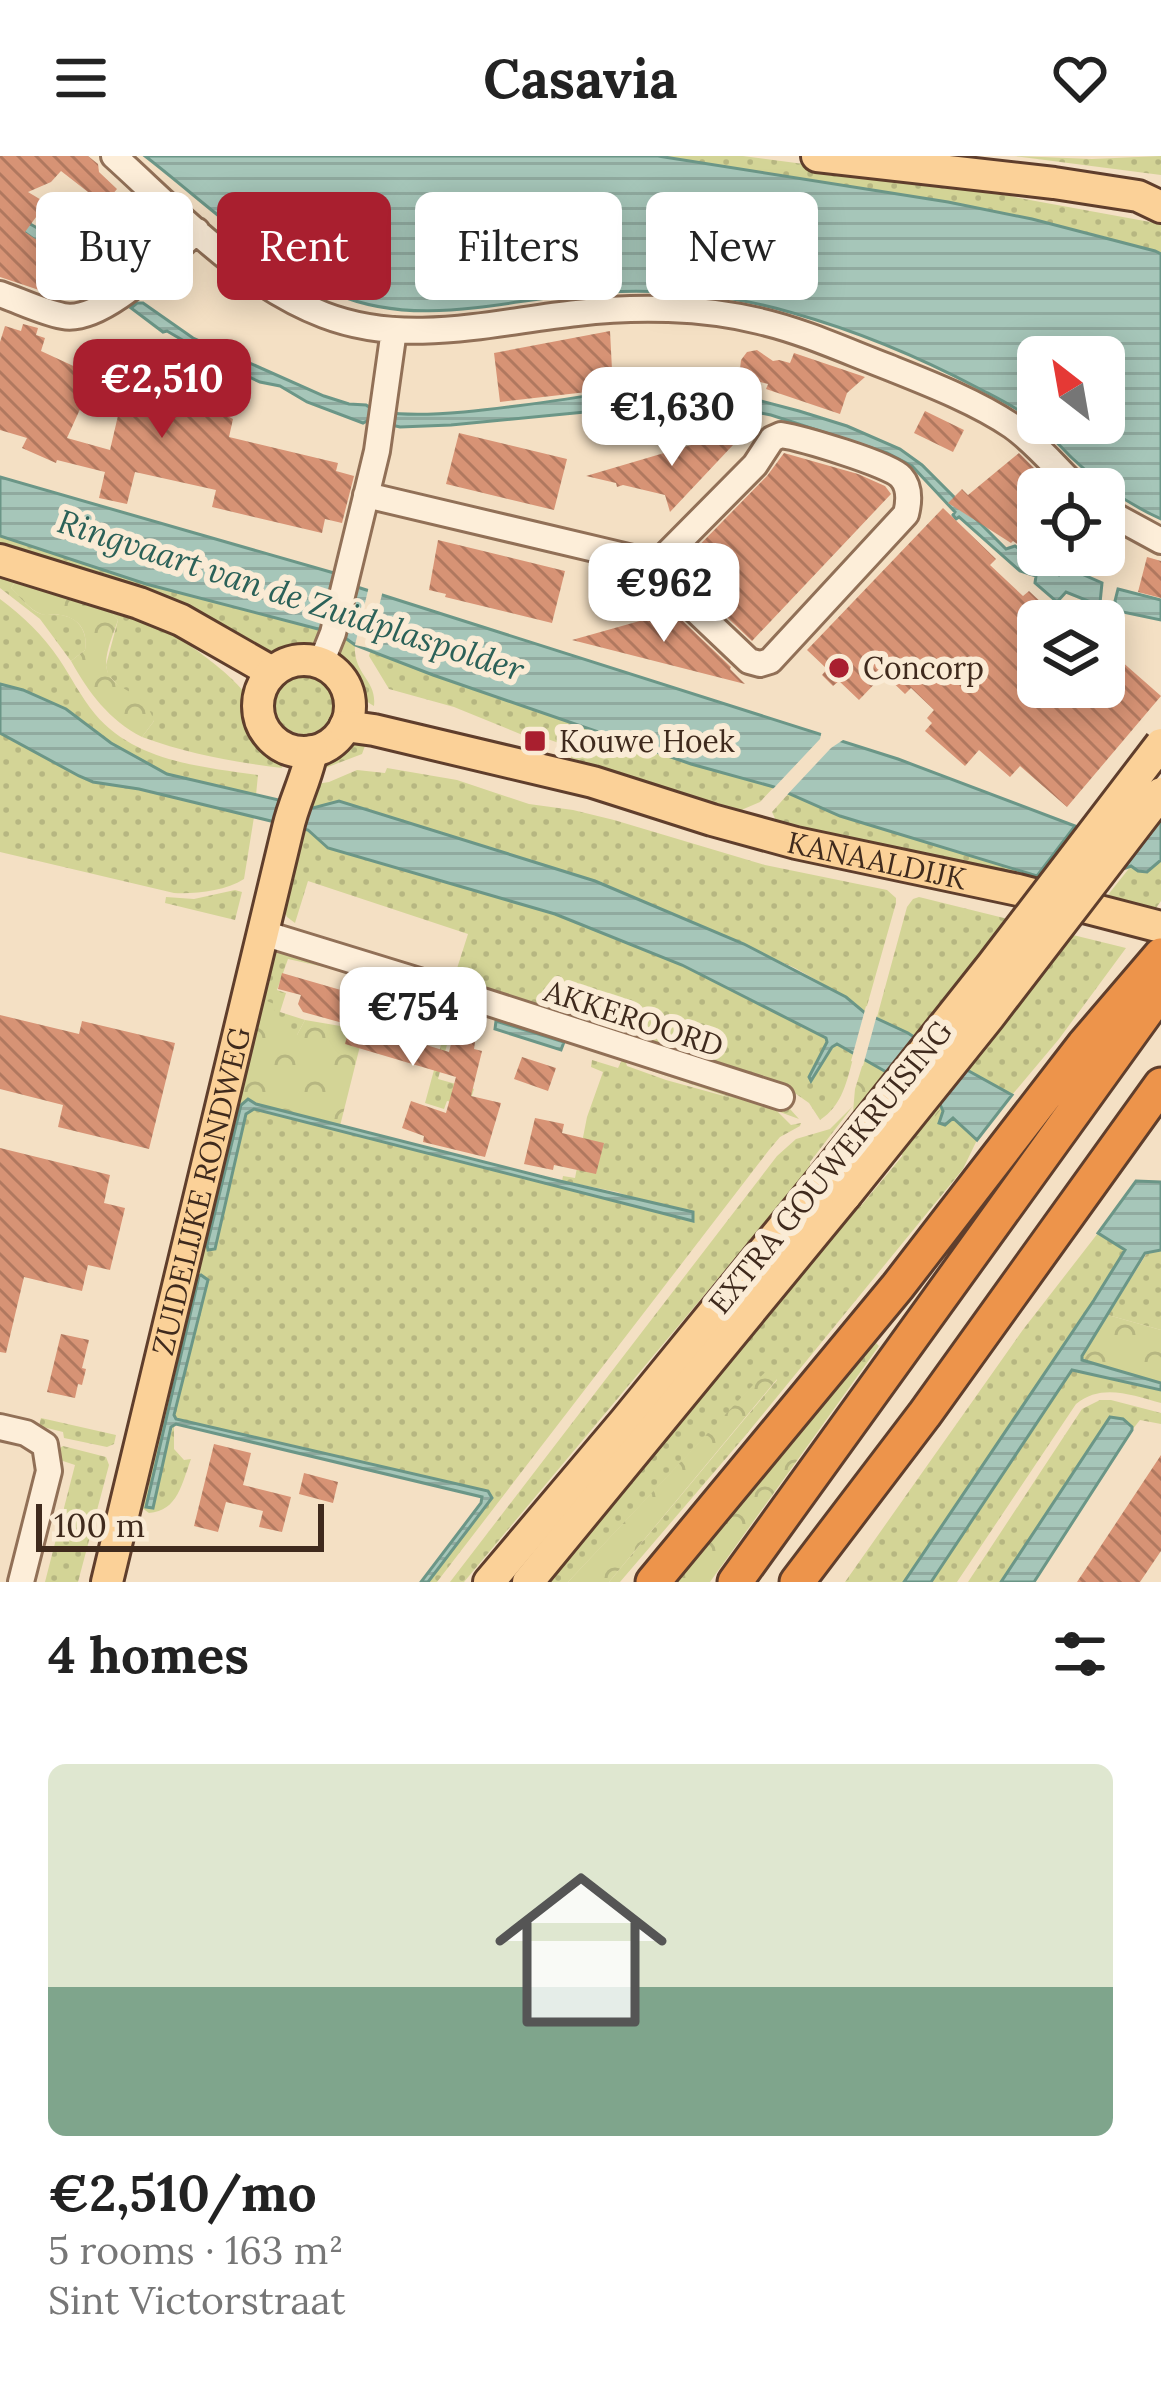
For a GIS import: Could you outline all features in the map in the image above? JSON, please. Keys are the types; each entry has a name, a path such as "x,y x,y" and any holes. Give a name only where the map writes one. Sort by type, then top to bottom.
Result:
{"highway":[{"path":"653,1582 1161,955"},
{"path":"735,1582 1161,991"},
{"path":"797,1582 924,1415 1161,1085"},
{"path":"815,1582 924,1415"}],"main road":[{"path":"817,156 1153,199"},
{"path":"0,560 181,620 266,684"},
{"path":"290,662 321,663 344,684 347,715 328,745 300,750 277,743 259,716 266,684 290,662"},
{"name":"KANAALDIJK","path":"347,715 374,730 593,782 796,843 1018,890 1152,925"},
{"name":"EXTRA GOUWEKRUISING","path":"529,1582 835,1186 1017,933 1161,744"},
{"name":"ZUIDELIJKE RONDWEG","path":"107,1582 291,815 300,750"},
{"name":"EXTRA GOUWEKRUISING","path":"489,1582 670,1366 989,1017 1161,794"}],"street":[{"path":"115,156 196,231 271,290 327,316 394,331 428,332 630,310 695,311 762,321 900,372 993,415 1019,431 1057,468"},
{"path":"0,294 65,316 84,316 121,294 196,231"},
{"path":"321,663 333,633 365,495 394,331"},
{"path":"365,495 637,560 652,568 749,661 760,664 770,662 906,514 906,486 892,470 781,435 772,439 755,465 652,568"},
{"path":"1125,522 1161,541"},
{"name":"AKKEROORD","path":"262,933 781,1096"},
{"path":"0,1427 26,1433 45,1445 49,1471 21,1582"}],"green space":[{"path":"658,156 743,156 963,185 1161,224 1161,254 948,202"},
{"path":"1014,156 1161,156 1161,175"},
{"path":"0,536 146,584 322,630 320,639 309,649 271,659 0,550"},
{"path":"0,570 162,627 183,641 244,692 256,729 282,768 211,757 142,737 154,721 108,675 106,665 118,620 112,613 15,582 11,588 33,610 68,617 81,627 85,650 71,661 40,619 0,588"},
{"path":"16,581 112,613 118,620 107,670 150,710 154,721 142,737 101,705 71,661 85,650 81,627 73,619 33,609 11,588"},
{"path":"0,599 46,642 111,730 170,759 258,775 256,795 167,774 111,743 66,709 0,684"},
{"path":"342,636 355,645 374,706 345,676 339,656"},
{"path":"371,649 691,764 774,787 760,802 732,814 706,807 671,790 571,758 570,747 389,689 369,656"},
{"path":"304,676 325,684 333,705 325,726 304,734 283,726 275,705 283,684"},
{"path":"0,733 93,782 254,817 244,879 210,891 174,893 0,852"},
{"path":"369,735 362,754 320,770 321,758 347,739"},
{"path":"387,768 457,780 529,804 614,820 765,865 887,890 896,903 865,1013 795,968 595,881 423,828 304,806 310,785 357,770 385,773"},
{"path":"788,794 840,816 1037,876 1029,883 780,829 772,812"},
{"path":"299,827 328,848 473,887 593,928 761,1004 827,1038 808,1078 835,1044 854,1055 839,1099 820,1120 809,1103 789,1089 453,981 468,934 308,881 295,923 282,905"},
{"path":"1161,860 1161,901 1156,908 1107,896 1131,866 1144,872"},
{"path":"242,892 235,920 165,903 166,897 194,899"},
{"path":"919,897 1126,948 1012,1095 877,1017 907,907"},
{"path":"277,948 355,967 350,984 347,972 288,959 277,990 286,993 280,1012 305,1020 297,1035 274,1035 274,1005 260,999 271,954"},
{"path":"409,985 479,1010 478,1015 414,994 411,999 476,1022 475,1039 450,1033 438,1079 474,1089 469,1105 447,1101 444,1109 425,1103 448,1019 407,1004"},
{"path":"260,998 274,1004 275,1035 297,1035 305,1020 364,1030 340,1126 249,1100 241,1108 230,1107"},
{"path":"597,1047 624,1056 627,1066 666,1080 735,1099 652,1071 651,1064 790,1109 799,1119 777,1111 791,1125 801,1123 769,1150 437,1582 428,1582 492,1498 488,1491 176,1419 201,1275 147,1506 174,1424 174,1449 184,1460 191,1459 178,1494 167,1507 149,1513 135,1503 230,1107 241,1108 207,1248 246,1114 254,1109 692,1220 617,1192 562,1181 563,1176 575,1178 587,1117 603,1072 591,1067 592,1060 618,1068 622,1060 596,1052"},
{"path":"864,1060 943,1107 903,1156 853,1112"},
{"path":"853,1106 772,1214 464,1582 450,1582 777,1156 796,1139 830,1129"},
{"path":"943,1107 939,1120 952,1117 977,1140 963,1169 745,1436 620,1582 609,1582 777,1380 769,1369 568,1582 540,1582 855,1204 860,1207"},
{"path":"1098,1233 1125,1249 904,1582 845,1582 1022,1331"},
{"path":"1149,1250 1161,1250 1161,1330 1108,1315"},
{"path":"1108,1315 1161,1330 1161,1383 1082,1361"},
{"path":"871,1345 879,1346 710,1582 673,1582"},
{"path":"769,1368 777,1379 609,1582 568,1582"},
{"path":"1072,1370 1161,1390 1161,1403 1106,1392 1076,1404 957,1582 931,1582"},
{"path":"1100,1400 1161,1413 1161,1424 1140,1420 1132,1430 1110,1418 1000,1582 968,1582 1082,1409"},
{"path":"41,1418 116,1435 114,1444 107,1447 64,1438 63,1432 39,1426"},
{"path":"63,1446 106,1457 109,1465 78,1582 45,1582 75,1465 57,1459"}],"water":[{"path":"145,156 658,156 948,202 1155,251 1161,254 1161,519 1125,499 1125,468 1084,468 1058,444 1125,444 1125,336 1017,336 1017,410 933,366 841,328 735,300 818,300 818,192 646,192 646,291 622,292 622,192 415,192 415,300 532,300 436,311 354,300 391,300 391,192 217,192 217,214"},
{"path":"23,220 36,227 36,241 10,222"},
{"path":"143,303 193,338 324,396 387,412 463,412 669,384 704,386 799,411 900,449 1006,549 1017,547 1017,568 956,519 955,512 912,466 887,453 771,415 688,402 451,425 363,423 185,348 184,341 131,308"},
{"name":"Ringvaart van de Zuidplaspolder","path":"0,477 334,573 335,580 898,759 1075,826 1037,876 840,816 774,787 691,764 433,675 341,635 146,584 0,536"},
{"path":"1036,576 1086,576 1102,583 1100,600 1066,592 1055,600 1035,583"},
{"path":"1118,589 1161,600 1161,620 1125,612 1125,600 1115,600"},
{"path":"0,684 66,709 111,743 167,774 313,808 339,801 595,881 744,944 846,997 865,1013 1012,1095 977,1140 953,1118 945,1125 939,1123 943,1111 939,1102 837,1044 811,1081 826,1038 682,965 555,914 328,848 308,830 79,776 0,733"},
{"path":"1161,819 1161,860 1147,872 1131,866 1123,869"},
{"path":"496,1021 564,1042 561,1050 495,1029"},
{"path":"248,1099 693,1212 693,1221 254,1109 246,1114 215,1249 208,1250 241,1105"},
{"path":"1136,1181 1161,1182 1161,1250 1145,1253 1082,1360 1161,1383 1161,1390 1072,1370 931,1582 904,1582 1125,1250 1098,1233"},
{"path":"201,1275 208,1280 176,1419 488,1491 492,1498 428,1582 421,1582 482,1497 176,1424 171,1427 153,1508 146,1507"},
{"path":"1110,1417 1123,1419 1132,1430 1034,1582 1001,1582"}],"pier":[{"path":"369,586 383,590 369,648 355,645"},
{"path":"822,730 847,738 831,748 786,796 772,790 820,739"},
{"path":"866,1006 878,1011 863,1066 851,1061"}],"building":[{"path":"0,156 88,156 117,189 88,192 61,171 51,182 28,192 36,197 36,217 25,232 36,239 36,289 0,277"},
{"path":"23,324 38,328 36,335 45,338 41,351 95,376 67,438 110,450 130,364 233,419 229,437 338,463 336,471 354,476 342,523 325,519 322,533 212,507 216,490 135,472 127,504 99,498 105,472 56,463 22,448 27,438 0,430 0,342 5,326 21,331"},
{"path":"610,331 613,389 500,402 494,353"},
{"path":"757,350 773,361 790,363 794,353 865,377 847,393 840,414 745,378 741,360 747,352"},
{"path":"925,411 964,430 953,452 914,433"},
{"path":"749,428 670,512 665,495 586,476"},
{"path":"459,433 567,459 554,510 446,484"},
{"path":"784,453 858,474 885,486 891,494 752,641 676,569"},
{"path":"1019,453 1034,468 1017,468 1017,544 948,503 962,489 968,495"},
{"path":"943,508 996,559 990,565 1023,596 1029,591 1039,600 1017,600 1017,708 1125,708 1125,664 1161,696 1067,807 1020,766 1010,777 979,750 965,766 925,731 934,710 911,688 905,694 884,674 859,700 839,681 833,686 822,675 827,669 807,650"},
{"path":"438,540 565,571 552,623 429,590"},
{"path":"1147,557 1161,561 1161,598 1138,592"},
{"path":"664,603 745,684 572,640 661,615"},
{"path":"282,973 365,997 358,1023 449,1052 453,1036 475,1042 474,1049 482,1051 471,1096 501,1103 485,1157 423,1142 424,1136 402,1128 411,1101 446,1113 456,1077 345,1044 350,1025 303,1012 298,1004 301,995 278,989"},
{"path":"0,1015 79,1034 82,1021 175,1043 149,1149 58,1127 63,1105 0,1089"},
{"path":"522,1057 556,1068 548,1091 514,1079"},
{"path":"535,1118 564,1124 562,1133 604,1143 596,1174 524,1164"},
{"path":"0,1148 110,1175 104,1203 125,1208 110,1270 88,1265 82,1291 24,1277 6,1353 0,1352"},
{"path":"61,1334 89,1340 82,1368 86,1369 75,1398 47,1392"},
{"path":"214,1444 251,1453 243,1485 291,1497 282,1532 259,1527 263,1511 226,1502 218,1532 194,1526"},
{"path":"1161,1455 1161,1551 1140,1582 1077,1582"},
{"path":"304,1473 338,1482 333,1503 299,1494"}],"place":[{"name":"Concorp","path":"839,668"},
{"name":"Kouwe Hoek","path":"535,741"}]}
